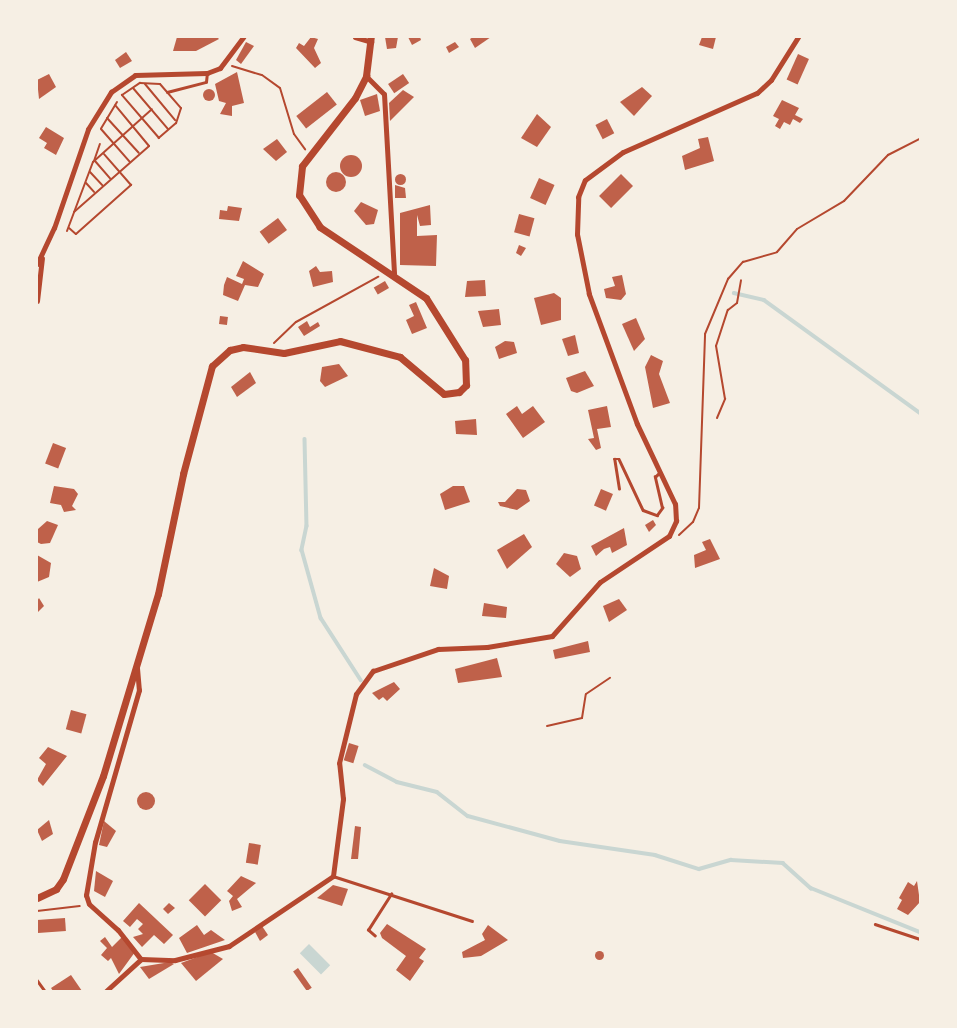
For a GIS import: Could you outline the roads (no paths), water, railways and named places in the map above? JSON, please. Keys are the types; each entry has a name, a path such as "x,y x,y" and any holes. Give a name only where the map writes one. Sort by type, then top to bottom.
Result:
{"main road":[{"path":"37,898 56,889 71,862 137,668 169,552 206,376 220,357 243,347 284,353 341,341 400,357 444,394 450,395 466,385 465,360 443,320 415,287 320,227 303,206 298,180 310,155 355,98 366,76 371,39"}],"street":[{"path":"37,302 43,258 88,128 111,92 135,75 207,73 226,63 243,37"},
{"path":"355,37 371,39"},
{"path":"106,991 141,959 175,960 229,946 334,876 343,799 339,763 351,711 363,680 373,671 413,654 552,635 600,582 669,536 677,514 589,294 577,234 578,197 585,180 623,152 757,93 771,80 799,37"},
{"path":"366,76 384,94 391,272"},
{"path":"37,264 43,258"},
{"path":"137,668 139,690 94,842 86,895 89,904 118,930 141,959"}],"lane":[{"path":"167,92 206,82 207,73"},
{"path":"619,489 614,459 619,458 643,510 657,515 662,508 655,477 660,472"},
{"path":"334,876 472,921"},
{"path":"375,936 368,930 391,894"},
{"path":"875,924 920,939"},
{"path":"37,980 45,991"}],"waterway":[{"path":"734,293 764,300 920,413"},
{"path":"305,439 307,526 302,550 321,618 361,680"},
{"path":"365,765 397,782 437,792 468,816 560,841 655,855 699,869 731,860 783,863 811,888 920,932"}]}
